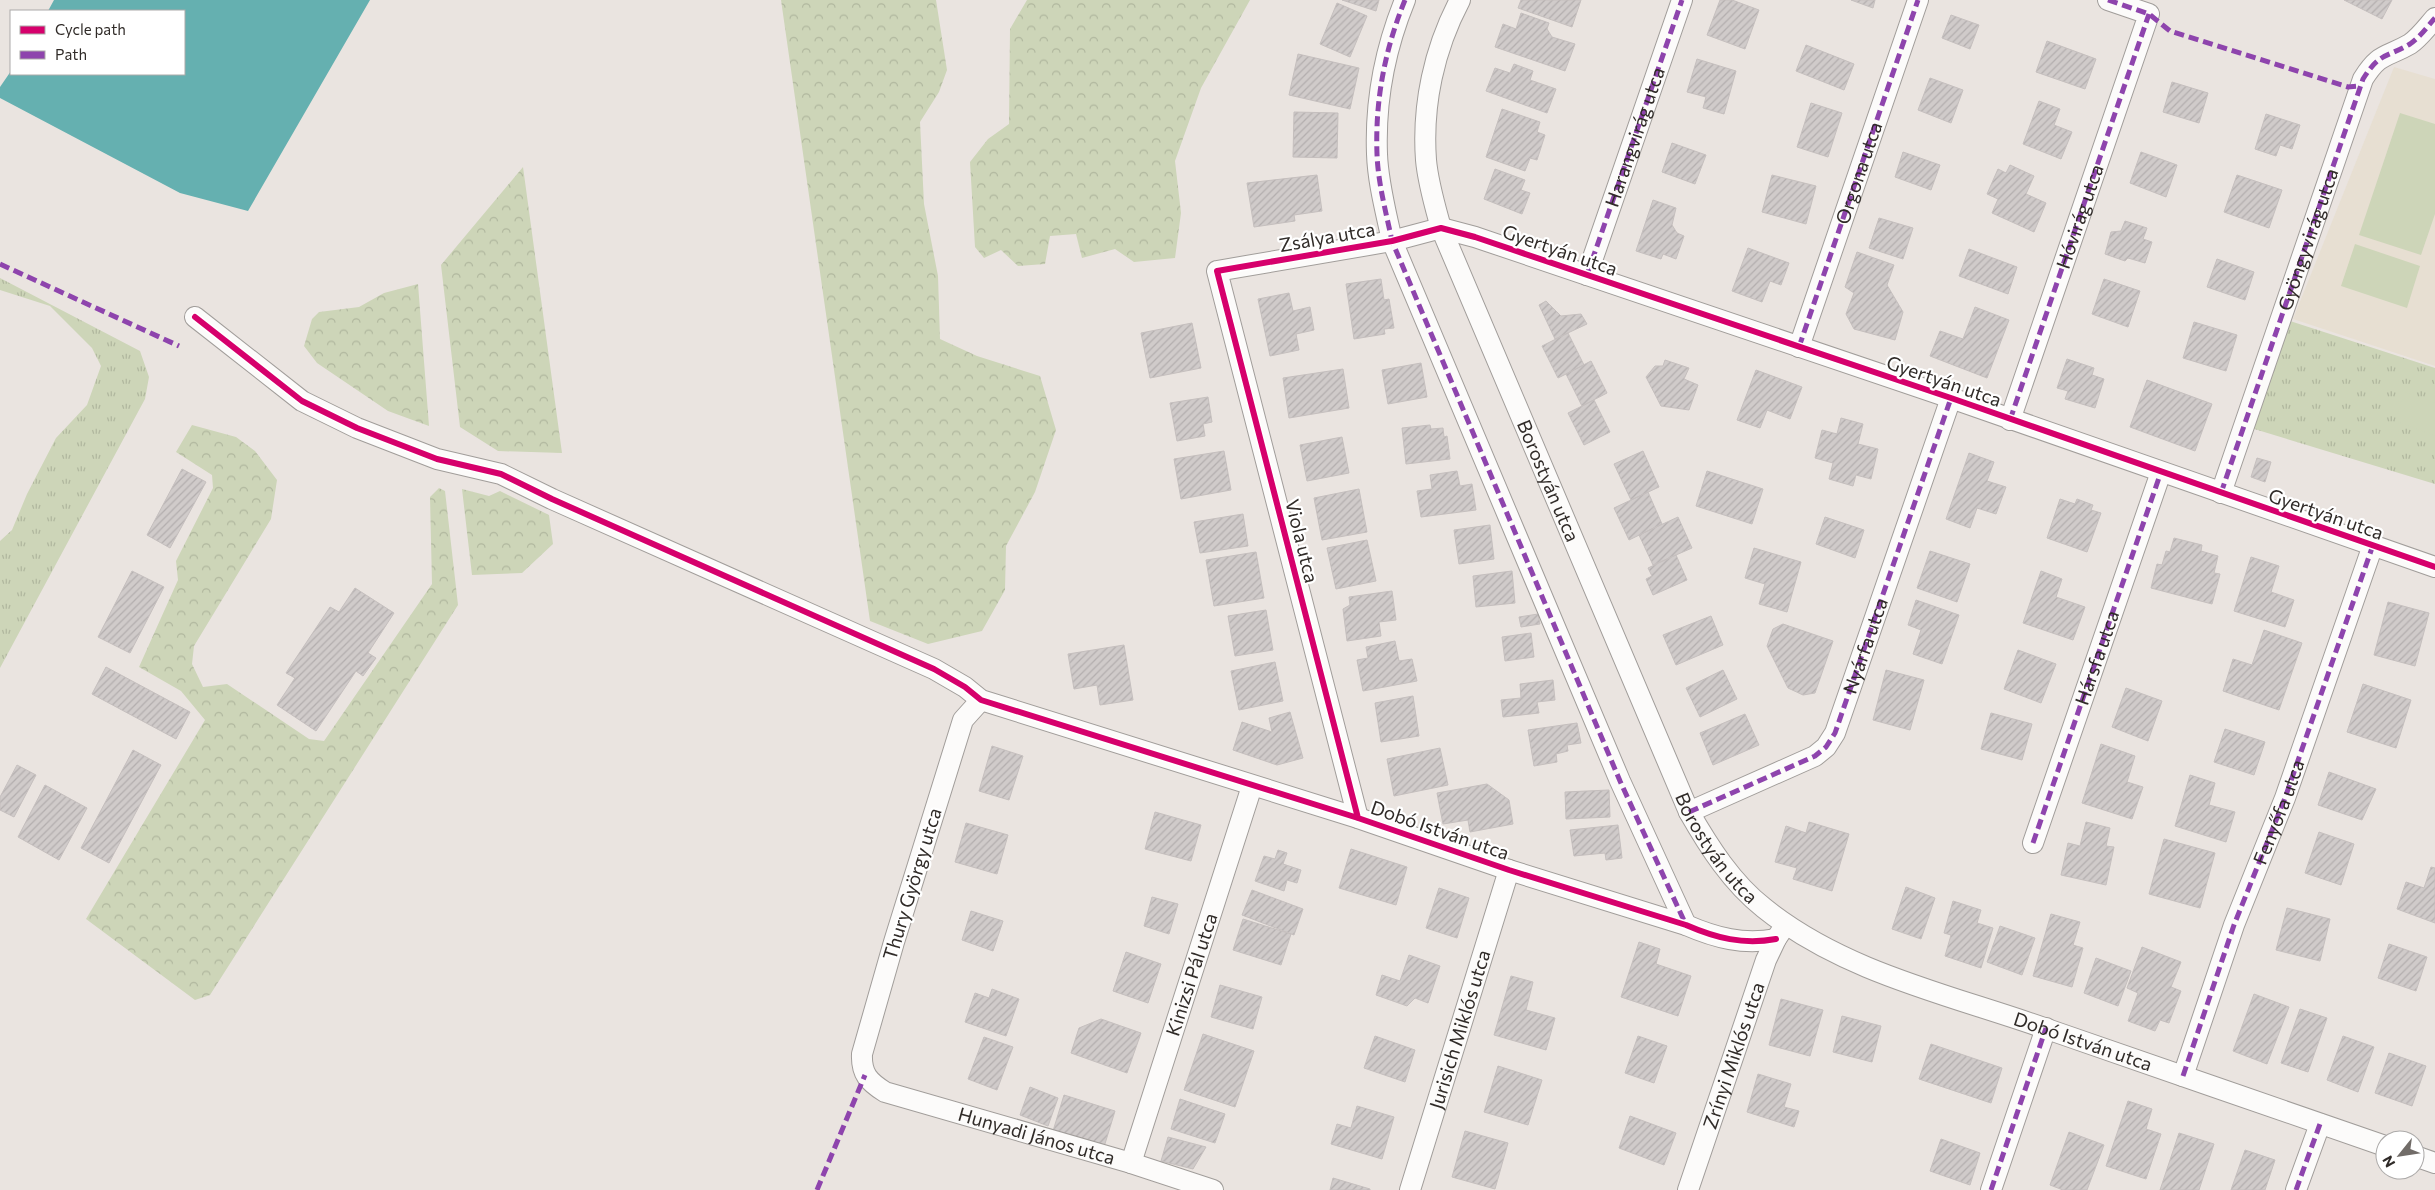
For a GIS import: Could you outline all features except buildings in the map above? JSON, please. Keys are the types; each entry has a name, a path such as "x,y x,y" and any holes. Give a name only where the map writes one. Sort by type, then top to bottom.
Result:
{"street":[{"path":"1405,0 1384,60 1378,109 1377,154 1382,199 1392,241 1616,772 1686,925"},
{"name":"Borostyán utca","path":"1460,0 1438,52 1428,95 1426,161 1441,228 1689,812 1712,851 1740,885 1763,907 1781,932"},
{"name":"Harangvirág utca","path":"1587,274 1682,0"},
{"name":"Orgona utca","path":"1799,347 1918,0"},
{"name":"Hóvirág utca","path":"2010,420 2149,14 2108,0"},
{"name":"Gyöngyvirág utca","path":"2221,493 2363,79 2381,56 2420,37 2435,18"},
{"name":"Zsálya utca","path":"1217,271 1392,241 1441,228"},
{"name":"Gyertyán utca","path":"1441,228 1475,237 1587,274 1951,398 2435,567"},
{"name":"Viola utca","path":"1217,271 1358,818"},
{"name":"Dobó István utca","path":"195,317 302,401 357,428 437,459 501,474 552,499 934,669 965,687 981,700 1358,818 1509,870 1730,940 1756,942 1781,932 1907,982 2046,1028 2375,1143"},
{"name":"Nyárfa utca","path":"1689,812 1815,756 1835,733 1951,398"},
{"name":"Hársfa utca","path":"2033,843 2161,472"},
{"name":"Fenyőfa utca","path":"2182,1076 2234,925 2285,798 2373,546"},
{"name":"Thury György utca","path":"865,1075 862,1066 862,1054 894,942 963,720 981,700"},
{"name":"Kinizsi Pál utca","path":"1131,1163 1252,786"},
{"name":"Jurisich Miklós utca","path":"1410,1190 1509,870"},
{"name":"Zrínyi Miklós utca","path":"1688,1190 1766,960 1781,932"},
{"path":"1992,1190 2046,1028"},
{"name":"Hunyadi János utca","path":"865,1075 872,1084 885,1092 1131,1163 1213,1190"},
{"path":"2296,1190 2320,1124"}],"shaded area":[{"path":"2394,67 2435,79 2435,366 2293,319"}],"green space":[{"path":"781,0 936,0 947,70 939,92 920,122 924,204 938,276 940,339 977,356 1040,376 1056,430 1035,492 1006,546 1005,590 982,631 928,644 870,621"},
{"path":"1027,0 1250,0 1201,88 1175,161 1181,213 1175,258 1134,262 1115,249 1082,258 1076,234 1050,236 1045,264 1018,266 1001,250 984,258 975,247 970,162 988,139 1009,124 1010,29"},
{"path":"2400,113 2435,124 2435,214 2421,255 2359,235"},
{"path":"523,167 562,453 498,451 460,427 441,265"},
{"path":"2355,244 2420,266 2407,308 2341,286"},
{"path":"0,278 140,351 149,377 145,399 0,668 0,541 12,530 27,494 56,438 87,405 101,366 92,348 50,306 0,290"},
{"path":"418,284 429,426 388,411 317,363 304,346 312,319 319,312 359,307 384,293"},
{"path":"2290,321 2435,368 2435,484 2251,428"},
{"path":"2405,392 2435,403 2435,436 2395,421"},
{"path":"192,425 236,437 255,451 277,480 271,519 194,646 192,664 203,687 227,684 309,739 324,741 432,584 430,497 439,488 445,491 458,605 210,995 195,1000 86,919 205,720 181,691 139,667 178,580 176,561 213,488 212,475 176,452"},
{"path":"462,489 489,496 500,491 549,515 553,544 522,573 472,575"}],"water":[{"path":"54,0 370,0 248,211 180,193 0,98 0,87 10,72 10,75 185,75 185,10 49,10"}],"marked path":[{"path":"1405,0 1387,56 1378,114 1377,154 1379,176 1392,241 1620,781 1686,925"},
{"path":"1587,275 1682,0"},
{"path":"1799,347 1918,0"},
{"path":"2108,0 2149,14 2170,31 2348,87 2360,86"},
{"path":"2010,420 2149,14"},
{"path":"2221,493 2363,79 2374,64 2410,44 2435,18"},
{"path":"0,264 179,346"},
{"path":"1689,812 1815,756 1826,747 1835,733 1951,398"},
{"path":"2033,843 2161,472"},
{"path":"2183,1076 2234,925 2285,798 2373,545"},
{"path":"1991,1190 2046,1028"},
{"path":"817,1190 865,1075"},
{"path":"2296,1190 2320,1124"}],"cycle path":[{"path":"1358,818 1217,271 1392,241 1441,228 1475,237 1951,398 2435,567"},
{"path":"195,317 302,401 357,428 437,459 501,474 552,499 934,669 965,687 981,700 1358,818 1509,870 1686,925 1708,934 1741,941 1776,939"}]}
